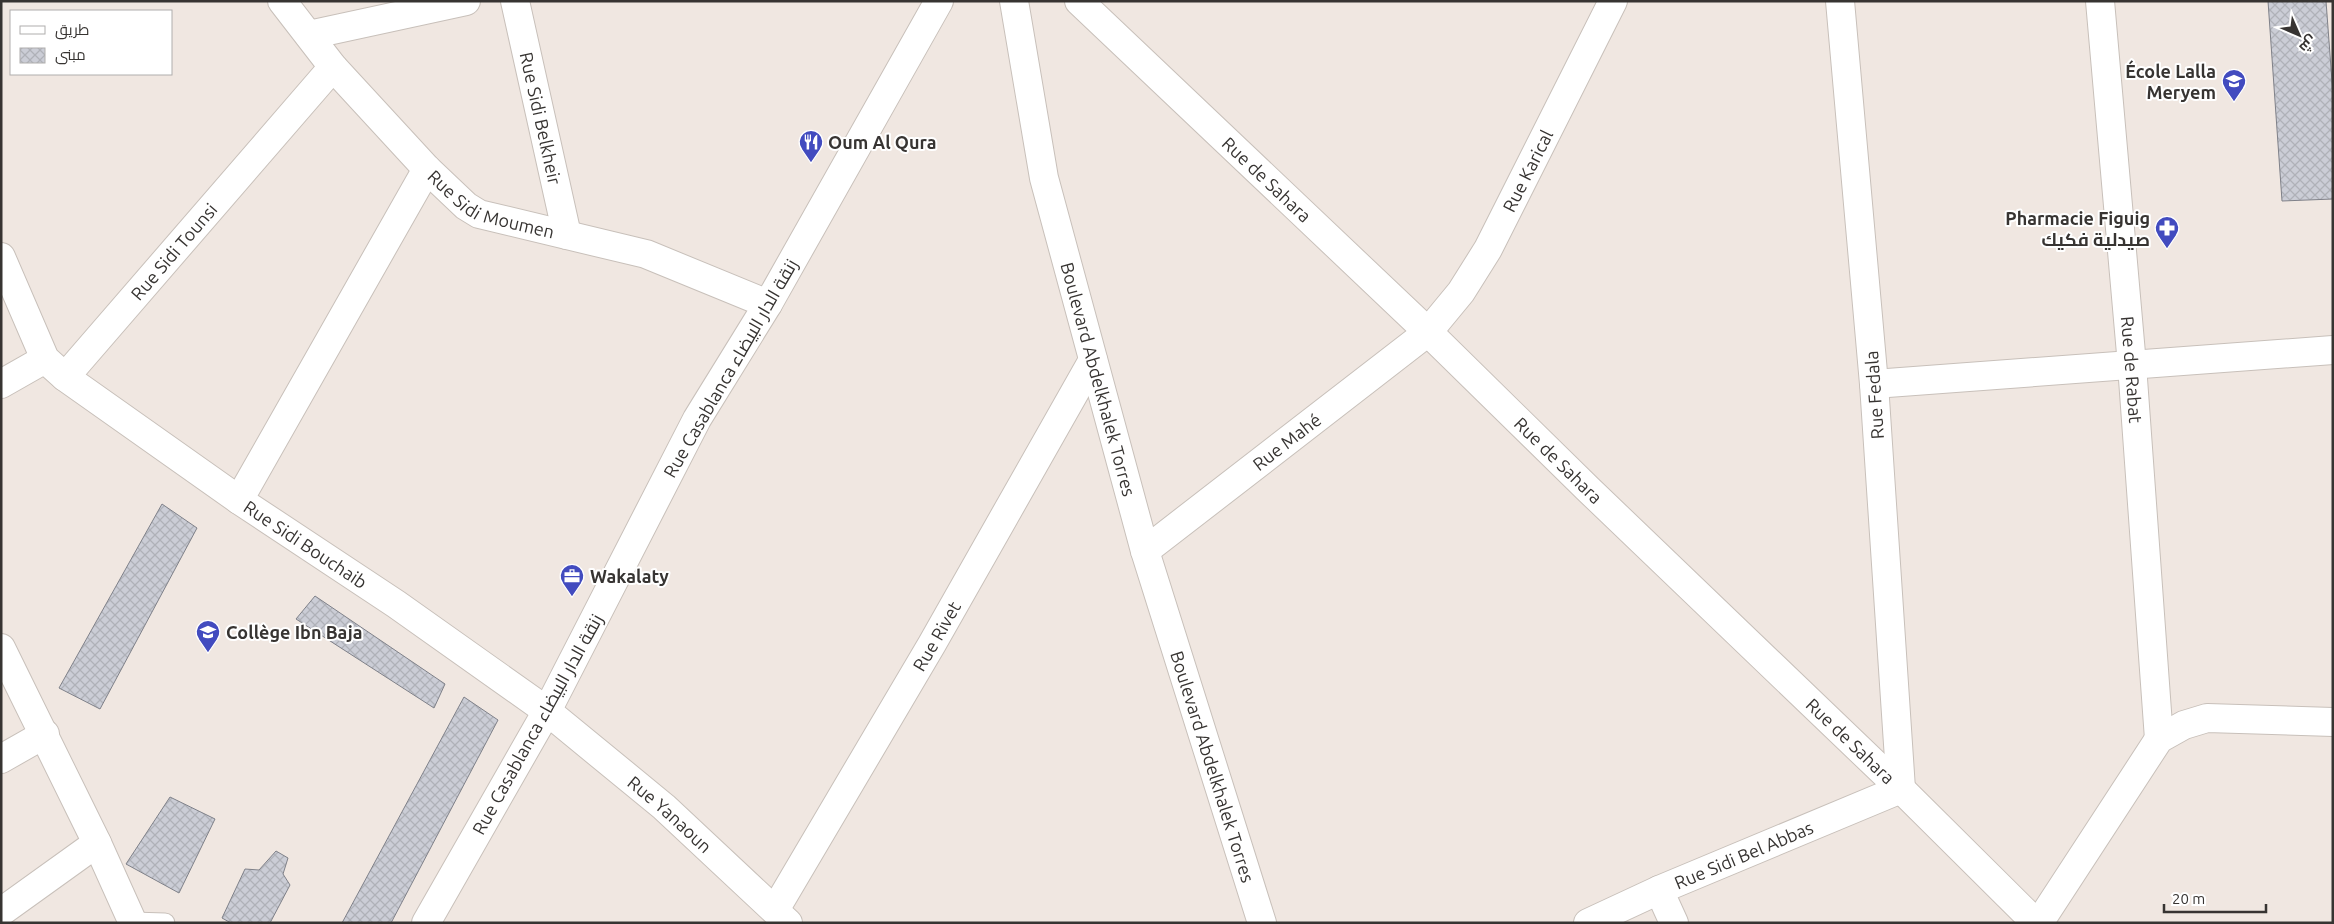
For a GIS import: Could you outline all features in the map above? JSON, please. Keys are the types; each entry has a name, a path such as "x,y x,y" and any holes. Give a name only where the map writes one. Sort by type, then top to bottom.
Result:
{"street":[{"name":"Rue Sidi Moumen","path":"282,1 310,35 332,67 427,169 466,206 479,214 646,254 768,304"},
{"path":"310,35 466,1"},
{"name":"Rue Sidi Belkheir","path":"515,1 567,235"},
{"name":"Rue Casablanca زنقة الدار البيضاء","path":"426,923 547,711 697,419 768,304 939,1"},
{"name":"Boulevard Abdelkhalek Torres","path":"1014,1 1044,178 1145,551 1262,923"},
{"name":"Rue de Sahara","path":"1079,1 1428,332 1581,483 1901,789 2038,923"},
{"name":"Rue Karical","path":"1428,332 1461,292 1488,249 1613,1"},
{"name":"Rue Fedala","path":"1840,1 1874,384 1901,789"},
{"name":"Rue de Rabat","path":"2100,1 2132,365 2159,740"},
{"name":"Rue Sidi Tounsi","path":"65,377 332,67"},
{"path":"239,500 427,169"},
{"path":"1,258 45,359 65,377"},
{"name":"Rue Mahé","path":"1145,551 1428,332"},
{"path":"1874,384 2333,350"},
{"path":"1,384 45,359"},
{"name":"Rue Rivet","path":"782,917 932,644 1093,360"},
{"name":"Rue Sidi Bouchaib","path":"65,377 239,500 396,604 547,711"},
{"path":"1,648 45,734 132,922"},
{"name":"Rue Yanaoun","path":"547,711 664,807 782,917"},
{"path":"2038,923 2159,740 2184,725 2207,718 2333,722"},
{"path":"1,759 45,734"},
{"name":"Rue Sidi Bel Abbas","path":"1588,923 1660,890 1901,789"},
{"path":"1,912 97,843"},
{"path":"1660,890 1674,923"}],"lane":[{"path":"132,922 165,923"}],"building":[{"path":"2268,1 2326,1 2333,95 2333,199 2282,201"},
{"path":"162,504 197,528 100,709 59,688"},
{"path":"315,596 445,684 434,708 296,619"},
{"path":"464,697 498,720 391,923 342,923"},
{"path":"170,797 215,819 179,893 126,864"},
{"path":"276,851 288,858 283,874 290,885 270,923 231,923 222,918 245,869 259,870"}],"place":[{"name":"École Lalla Meryem","path":"2234,102"},
{"name":"Oum Al Qura","path":"811,163"},
{"name":"Pharmacie Figuig صيدلية فكيك","path":"2167,249"},
{"name":"Wakalaty","path":"572,597"},
{"name":"Collège Ibn Baja","path":"208,653"}]}
